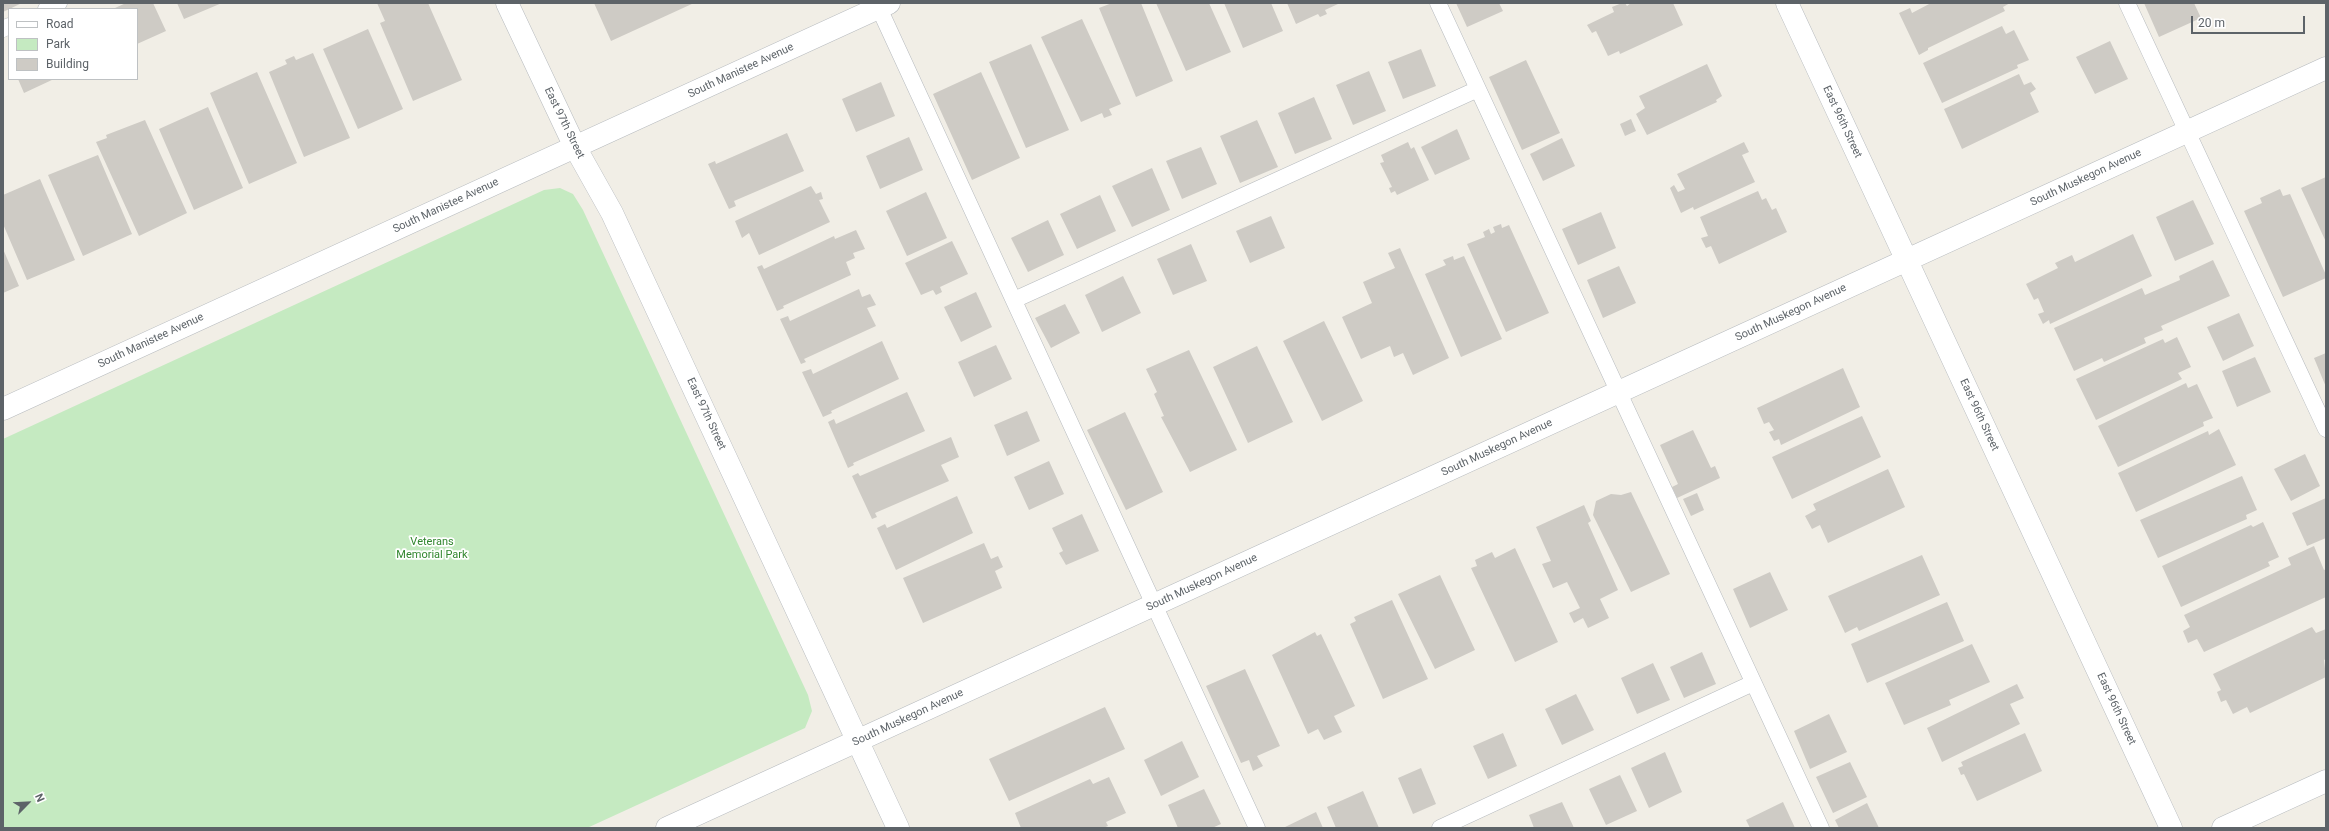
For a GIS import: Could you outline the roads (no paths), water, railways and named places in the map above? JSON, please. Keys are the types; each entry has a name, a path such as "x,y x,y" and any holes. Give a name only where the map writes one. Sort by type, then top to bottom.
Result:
{"street":[{"name":"East 97th Street","path":"507,3 574,147 612,213 859,740 898,828"},
{"name":"East 96th Street","path":"1787,3 2171,828"},
{"name":"South Manistee Avenue","path":"3,409 884,5"},
{"name":"South Muskegon Avenue","path":"667,828 2326,68"},
{"path":"2223,828 2326,781"}],"lane":[{"path":"48,8 59,3"},
{"path":"1438,3 1821,828"},
{"path":"2127,3 2325,426"},
{"path":"884,5 1014,300 1256,828"},
{"path":"1014,300 1478,89"},
{"path":"1440,828 1753,683"}],"park label":[{"name":"Veterans Memorial Park","path":"432,548"}]}
